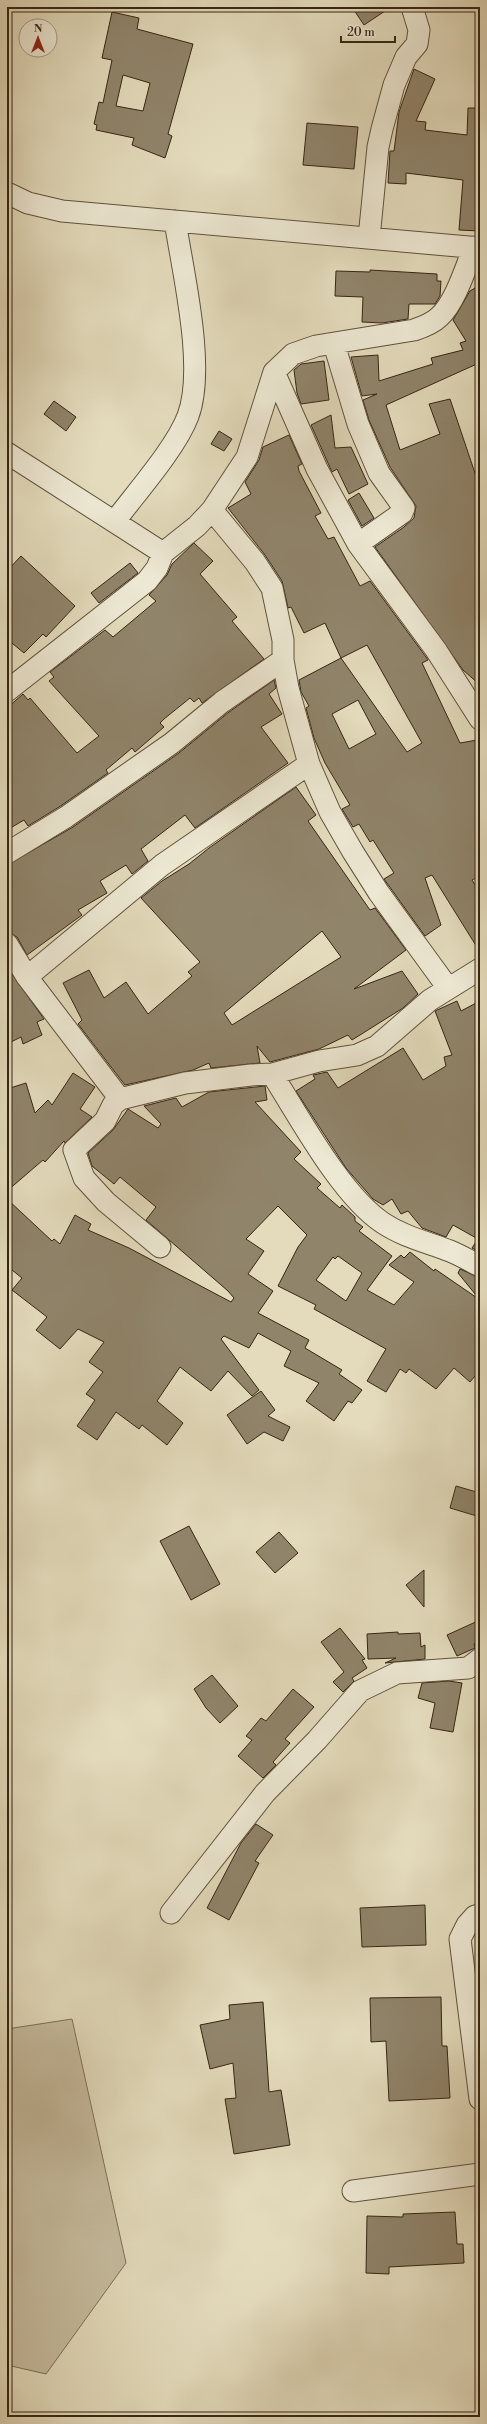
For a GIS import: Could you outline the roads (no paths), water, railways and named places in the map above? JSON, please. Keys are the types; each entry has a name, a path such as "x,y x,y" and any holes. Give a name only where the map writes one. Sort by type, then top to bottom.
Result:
{"street":[{"path":"369,238 378,147 382,129 394,85 406,56 417,44 419,30 412,7"},
{"path":"7,193 28,203 62,211 477,248 449,305 439,317 414,330 316,346 293,354 274,372 247,457 212,510 197,526 163,553 157,568 147,581 7,691"},
{"path":"115,521 170,447 188,416 194,378 195,350 175,221"},
{"path":"334,344 358,424 379,473 404,508 402,513 358,544"},
{"path":"274,372 317,469 358,544 436,650 480,719"},
{"path":"7,454 115,521 163,553"},
{"path":"212,510 255,562 272,588 283,640 283,660 288,688 310,764 330,812 353,852 448,988"},
{"path":"7,853 66,817 172,743 222,702 283,660"},
{"path":"27,976 162,865 310,764"},
{"path":"7,944 27,976 120,1099"},
{"path":"160,1247 106,1202 84,1178 74,1150 105,1121 113,1105 120,1099 185,1083 272,1074 319,1061 357,1055 377,1046 430,1000 480,968"},
{"path":"272,1074 333,1170 368,1211 383,1223 408,1237 450,1251 480,1266"},
{"path":"171,1913 265,1793 317,1740 360,1691 397,1673 468,1668 480,1659"},
{"path":"480,1915 475,1916 467,1925 460,1939 480,2099"},
{"path":"354,2191 480,2174"}]}
